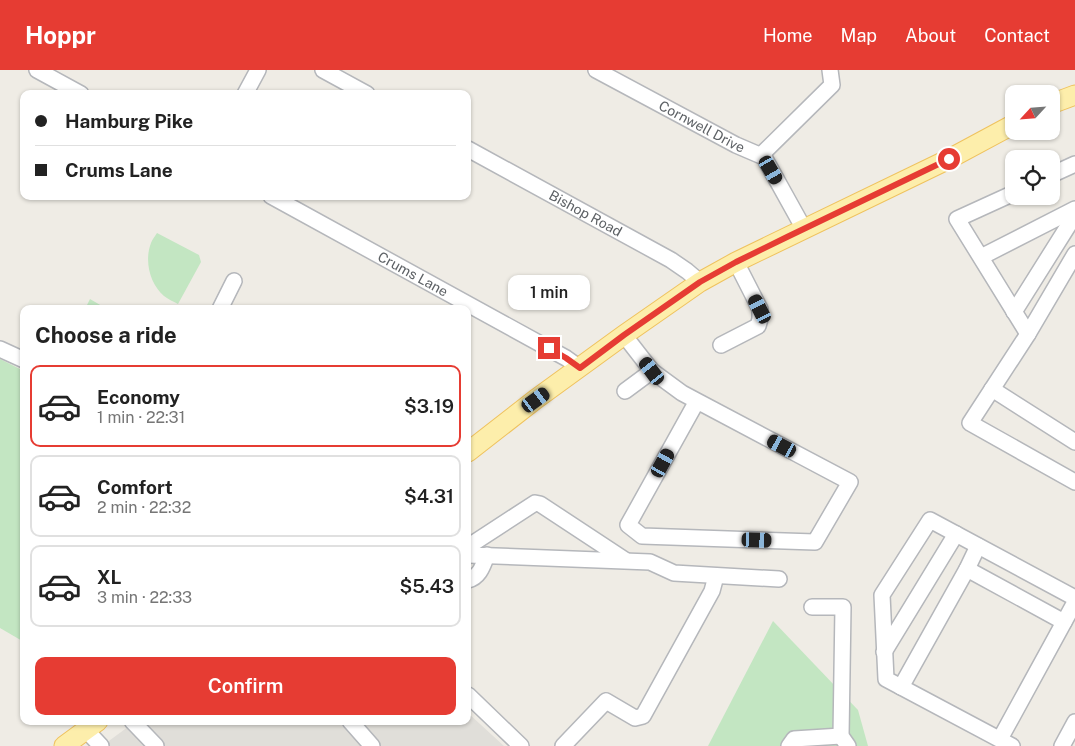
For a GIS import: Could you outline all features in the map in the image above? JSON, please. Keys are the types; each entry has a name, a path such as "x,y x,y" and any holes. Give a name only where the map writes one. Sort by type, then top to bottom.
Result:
{"main road":[{"path":"1060,100 1075,94"},
{"path":"471,450 624,335 700,282 736,262 949,159 1005,129"},
{"path":"64,746 92,726"}],"street":[{"path":"37,70 74,90"},
{"path":"247,90 258,70"},
{"path":"323,70 360,90"},
{"name":"Cornwell Drive","path":"596,70 736,145 764,157 804,229"},
{"path":"761,155 832,85 830,70"},
{"name":"Bishop Road","path":"471,151 671,260 700,282"},
{"path":"1060,171 1075,164"},
{"path":"1005,196 956,219 1028,334"},
{"name":"Crums Lane","path":"278,200 469,305"},
{"path":"980,257 1075,209"},
{"path":"1014,312 1075,215"},
{"path":"1075,254 1028,334 970,423 1075,482"},
{"path":"721,346 758,326 760,319 760,309 736,262"},
{"path":"222,305 234,281"},
{"name":"Crums Lane","path":"471,306 566,358 580,368"},
{"path":"624,335 648,366 682,393 850,482 815,542 642,536 628,525 697,401"},
{"path":"0,349 20,358"},
{"path":"625,391 639,381 635,375 636,368 648,366"},
{"path":"992,389 1075,442"},
{"path":"473,551 535,503 540,504 626,560"},
{"path":"1075,598 930,520 882,595 886,679 1006,743 1075,602"},
{"path":"884,652 956,534"},
{"path":"902,687 978,546"},
{"path":"473,551 650,562 674,572 779,579"},
{"path":"471,579 479,573 473,551"},
{"path":"967,569 1064,622"},
{"path":"563,746 606,701 635,718 643,716 712,591 716,576"},
{"path":"789,746 794,739 844,741 843,606 812,607"},
{"path":"471,698 521,746"},
{"path":"1062,746 1075,722"},
{"path":"136,725 156,746"},
{"path":"354,725 372,746"},
{"path":"92,726 101,746"}],"shaded area":[{"path":"471,716 504,746 102,746 131,725 471,725"}],"green space":[{"path":"157,233 199,255 201,262 178,304 159,291 152,279 148,257 151,242"},
{"path":"90,299 100,305 87,305"},
{"path":"0,359 20,369 20,640 0,628"},
{"path":"773,621 858,710 868,746 708,746"}],"route":[{"path":"549,348 580,368 700,282 736,262 949,159"}]}
